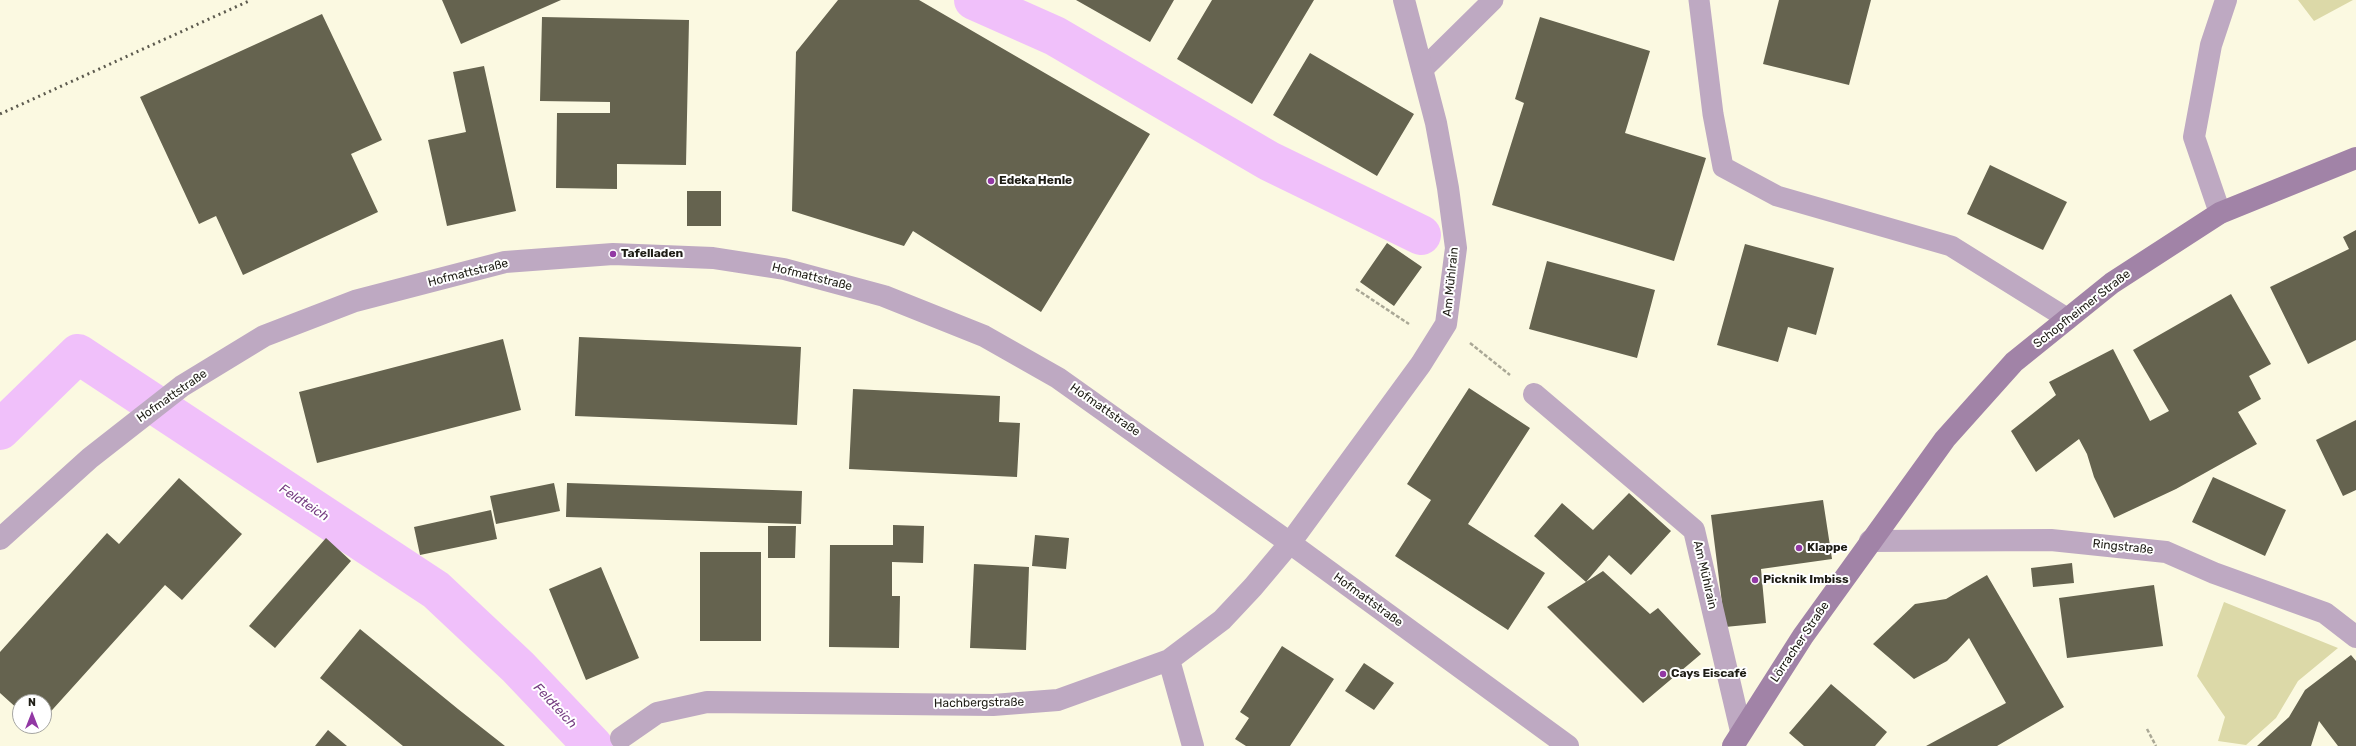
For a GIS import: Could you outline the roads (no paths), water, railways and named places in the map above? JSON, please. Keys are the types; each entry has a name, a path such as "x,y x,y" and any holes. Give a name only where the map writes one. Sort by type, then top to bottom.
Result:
{"main road":[{"name":"Schopfheimer Straße","path":"1870,541 1945,439 2014,362 2112,283 2220,213 2356,158"},
{"name":"Lörracher Straße","path":"1737,738 1803,636 1870,541"}],"street":[{"name":"Am Mühlrain","path":"1290,543 1441,333 1456,248 1448,188 1422,70 1404,0"},
{"path":"2220,213 2194,137 2211,45 2226,0"},
{"name":"Hofmattstraße","path":"0,539 90,458 127,428 182,386 264,336 355,301 505,262 612,254 720,259 784,269 884,296 984,336 1058,378 1290,543 1568,746"},
{"name":"Am Mühlrain","path":"1534,394 1694,530 1737,738"},
{"name":"Ringstraße","path":"1870,541 2052,540 2166,552 2214,573 2325,613 2356,637"},
{"name":"Hachbergstraße","path":"621,738 657,713 707,702 993,705 1058,700 1169,660 1222,620 1253,587 1290,543"},
{"path":"1169,660 1193,746"}],"lane":[{"path":"1422,70 1493,0"},
{"path":"1699,0 1713,114 1723,167 1777,196 1951,246 2068,318"}],"waterway":[{"path":"974,0 1055,36 1269,161 1421,235"},
{"name":"Feldteich","path":"0,430 78,354 436,590 518,667 593,746"}],"railway":[{"path":"0,114 251,0"}],"place":[{"name":"Edeka Henle","path":"991,181"},
{"name":"Tafelladen","path":"613,254"},
{"name":"Klappe","path":"1799,548"},
{"name":"Picknik Imbiss","path":"1755,580"},
{"name":"Cays Eiscafé","path":"1663,674"}]}
